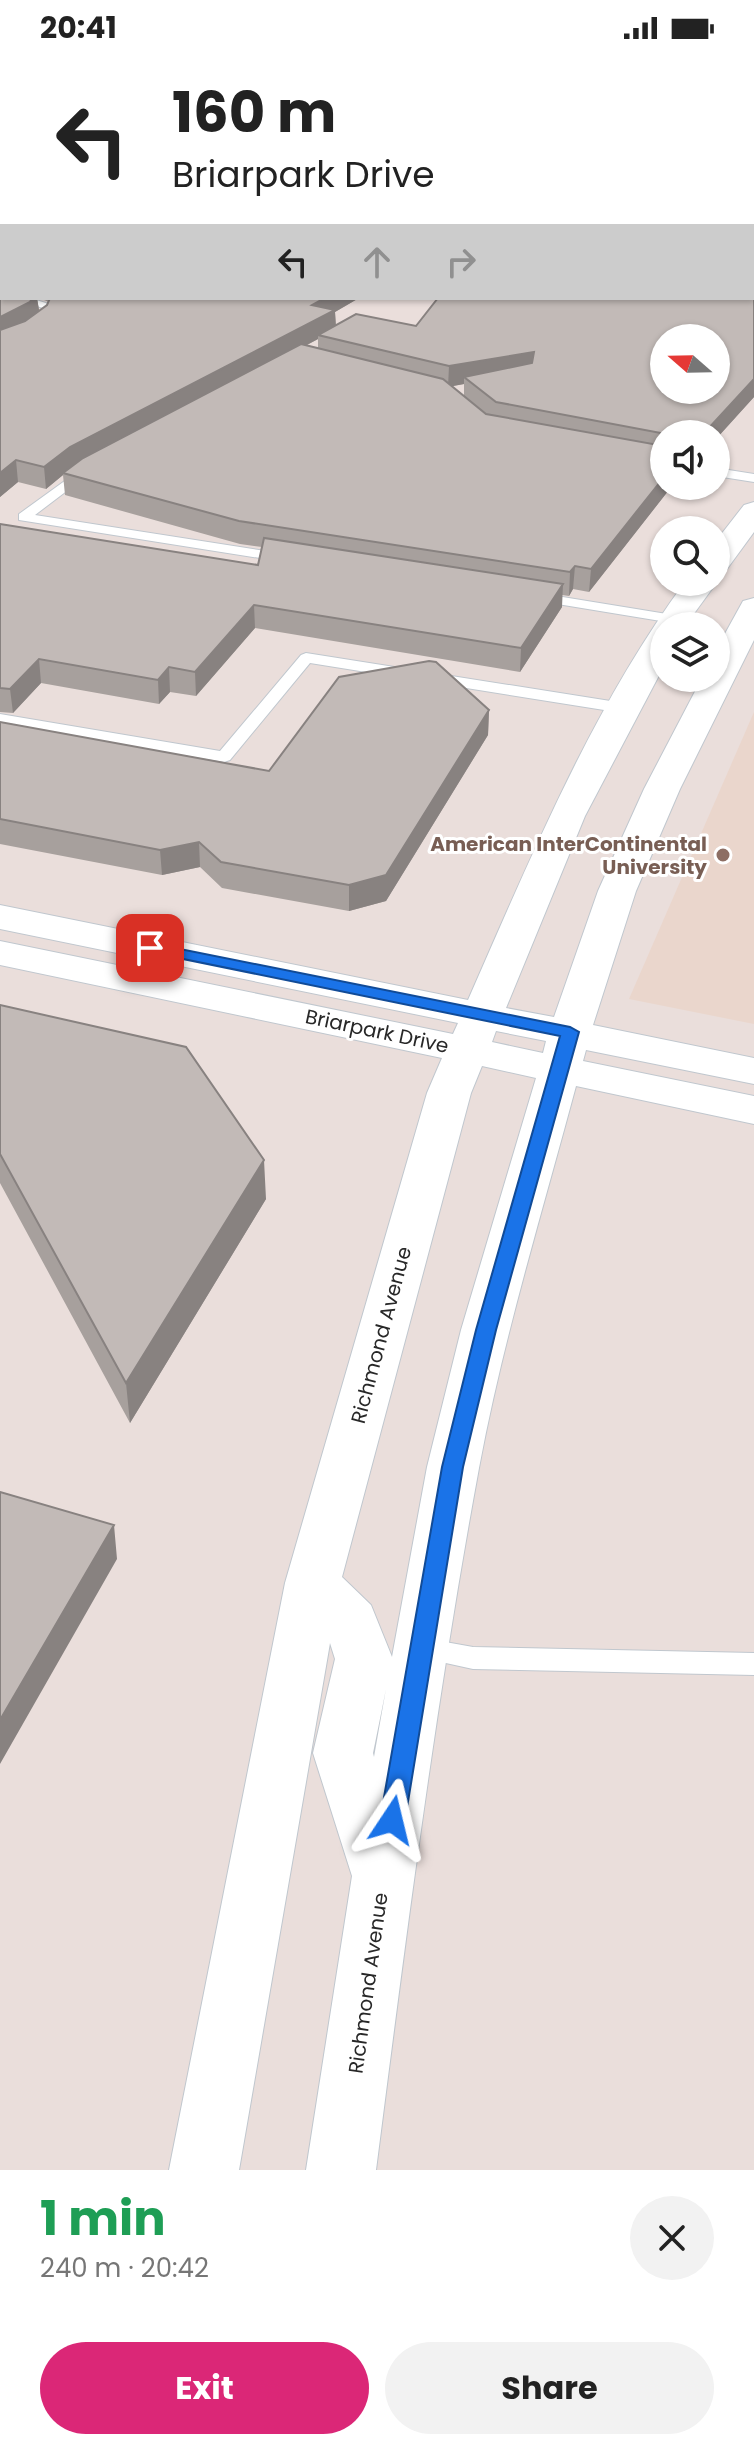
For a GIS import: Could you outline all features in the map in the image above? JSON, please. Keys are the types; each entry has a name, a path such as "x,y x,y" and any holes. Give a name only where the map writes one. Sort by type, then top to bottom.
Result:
{"main road":[{"path":"730,543 754,511"},
{"name":"Richmond Avenue","path":"213,2154 313,1583 449,1093 472,1032 567,816 754,608"},
{"name":"Richmond Avenue","path":"341,2170 383,1877 462,1427 486,1330 565,1051 617,891 662,710 664,692"},
{"name":"Briarpark Drive","path":"0,917 472,1032"},
{"name":"Briarpark Drive","path":"0,953 472,1032 565,1051 754,1071"},
{"name":"Briarpark Drive","path":"565,1051 754,1110"},
{"path":"313,1583 351,1621 364,1659 343,1753 383,1877"}],"lane":[{"path":"0,345 38,327 48,317 54,304 29,300"},
{"path":"92,466 24,517 307,561"},
{"path":"730,474 754,478"},
{"path":"528,596 606,608 650,621"},
{"path":"0,719 224,757 306,658 662,710"},
{"path":"422,1649 473,1658 754,1664"}],"shaded area":[{"name":"American InterContinental University","path":"754,712 754,1024 629,999"}],"building":[{"path":"0,300 31,300 30,302 0,317"},
{"path":"49,300 321,300 312,305 335,310 70,447 44,467 16,460 0,473 0,330 25,321"},
{"path":"436,300 754,300 754,379 716,420 650,420 650,431 496,402 464,377 532,363 534,352 449,366 318,335 356,314 416,326"},
{"path":"301,344 443,379 486,414 650,443 650,495 591,569 575,566 570,572 239,521 63,473 83,458"},
{"path":"0,524 258,565 264,538 563,584 521,648 254,605 195,672 169,667 158,680 39,659 10,689 0,688"},
{"path":"436,662 489,710 386,875 349,885 221,862 199,842 160,850 0,819 0,722 269,771 339,677"},
{"path":"0,1005 186,1047 264,1160 126,1383 0,1154"},
{"path":"0,1492 114,1525 0,1720"}],"place":[{"name":"American InterContinental University","path":"723,855"}],"route":[{"path":"150,948 570,1032 486,1330 453,1467 392,1820"}]}
